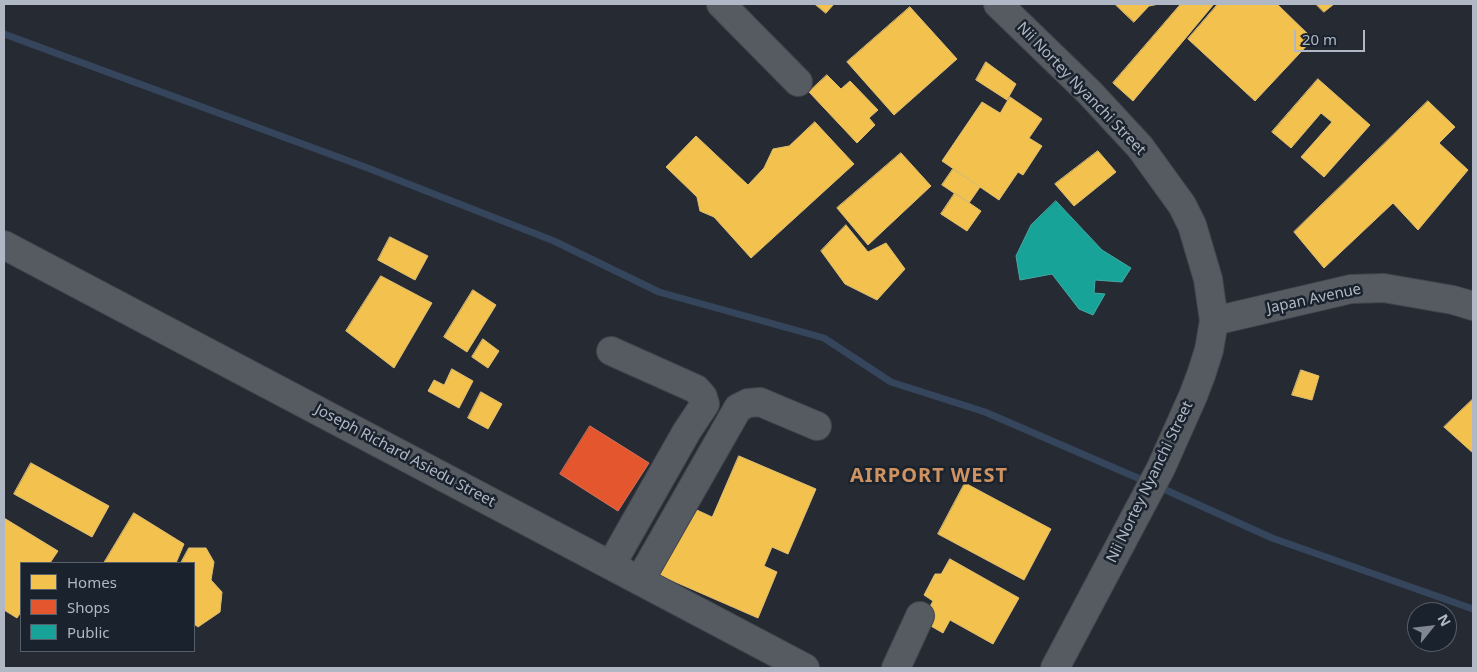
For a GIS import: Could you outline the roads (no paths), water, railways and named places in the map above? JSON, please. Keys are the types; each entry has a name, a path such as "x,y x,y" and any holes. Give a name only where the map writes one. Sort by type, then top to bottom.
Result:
{"street":[{"path":"720,4 798,82"},
{"name":"Nii Nortey Nyanchi Street","path":"998,4 1089,92 1140,147 1182,205 1192,226 1208,279 1214,321 1209,350 1201,375 1161,468 1138,508 1055,668"},
{"name":"Joseph Richard Asiedu Street","path":"4,245 805,668"},
{"name":"Japan Avenue","path":"1214,321 1351,288 1384,288 1453,300 1473,306"},
{"path":"610,351 696,389 703,396 705,404 611,565"},
{"path":"640,580 738,408 760,402 817,426"},
{"path":"896,668 920,616"}],"waterway":[{"path":"4,34 365,167 554,241 659,292 824,338 891,382 985,412 1147,482"},
{"path":"1157,486 1272,538 1473,609"}],"district":[{"name":"AIRPORT WEST","path":"929,476"}]}
